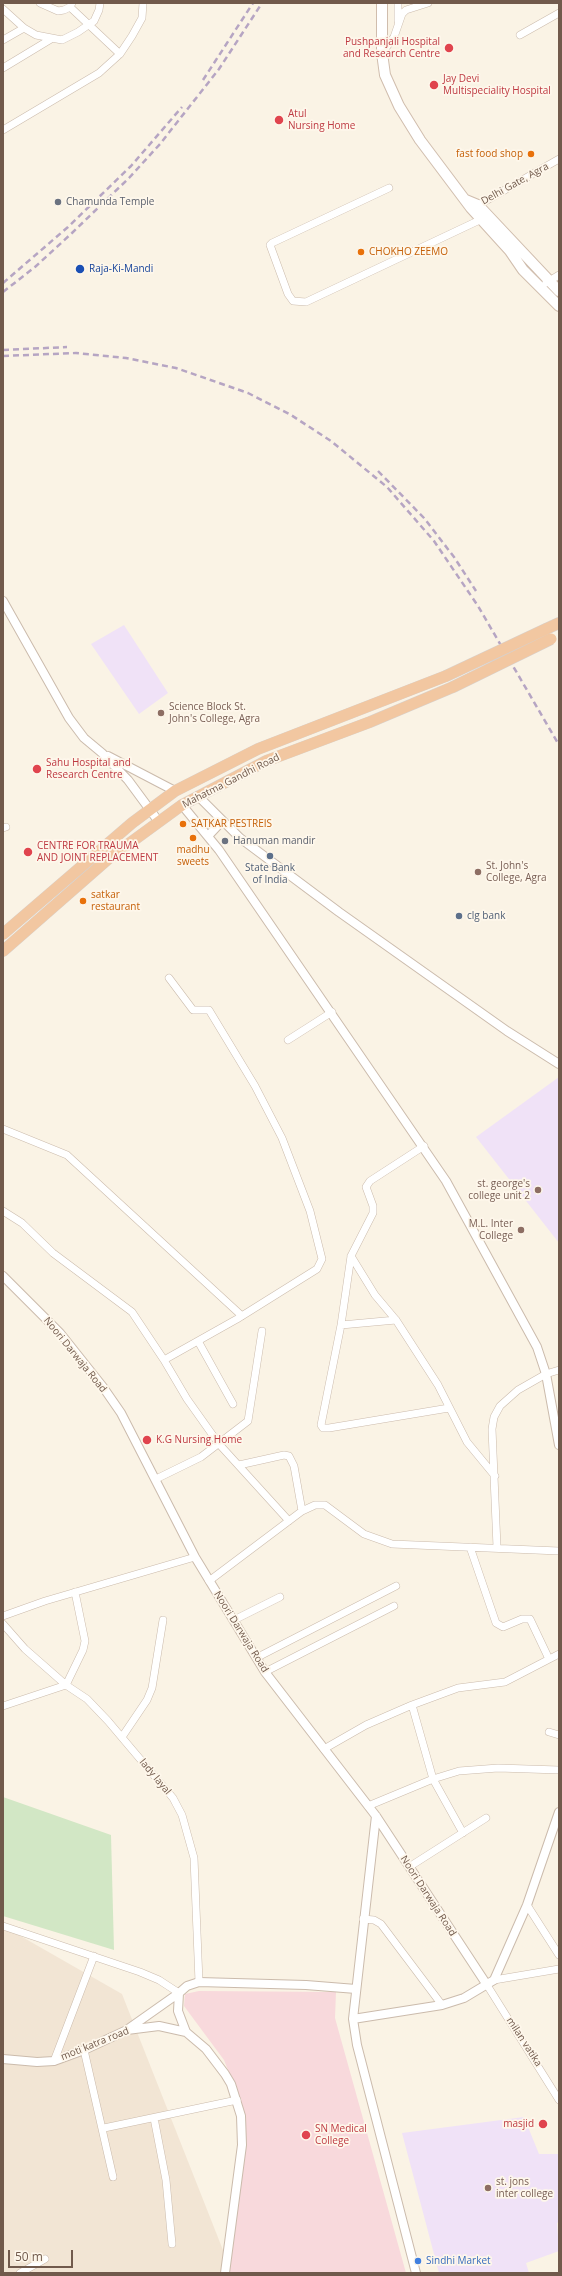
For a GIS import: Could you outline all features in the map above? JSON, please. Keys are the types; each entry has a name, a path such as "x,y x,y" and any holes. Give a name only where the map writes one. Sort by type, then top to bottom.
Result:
{"highway":[{"name":"Mahatma Gandhi Road","path":"3,934 150,809 175,791 258,749 446,676 559,624"},
{"name":"Mahatma Gandhi Road","path":"3,952 108,859 182,805 266,761 370,722 453,687 555,638"}],"main road":[{"path":"382,3 382,53 385,75 399,106 420,140 464,199 475,207 523,270 559,306"},
{"path":"484,218 559,291"}],"street":[{"path":"40,3 58,11 71,5 89,25 120,54"},
{"path":"3,8 24,28 51,39 62,40 89,25 99,10 100,3"},
{"path":"3,130 99,73 120,54 142,18 143,3"},
{"path":"398,3 398,23"},
{"path":"382,53 394,37 398,23 406,10 428,3"},
{"path":"520,35 559,13"},
{"path":"3,40 24,28"},
{"path":"3,68 51,39"},
{"name":"Delhi Gate, Agra","path":"475,207 559,159"},
{"path":"389,188 270,245 292,301 306,302 484,218"},
{"path":"541,288 559,275"},
{"path":"3,600 69,718 84,738 102,752 175,791"},
{"path":"102,752 137,791 159,822"},
{"path":"198,796 240,838 339,912 507,1031 559,1064"},
{"path":"182,805 208,836 332,1012 424,1146 450,1187 531,1334 546,1374 559,1445"},
{"path":"208,836 222,821"},
{"path":"164,1360 242,1316 317,1269 322,1259 321,1250 310,1211 282,1138 255,1086 209,1010 192,1010 170,978"},
{"path":"288,1040 332,1012"},
{"path":"3,1129 67,1155 242,1316"},
{"path":"424,1146 368,1185 366,1191 373,1206 373,1213 352,1256 346,1280 341,1325 321,1425 323,1428 329,1428 449,1408"},
{"path":"3,1211 22,1224 53,1253 121,1303 141,1324 188,1400 219,1444 289,1521"},
{"path":"352,1256 375,1295 396,1320 438,1385 467,1442 495,1476"},
{"name":"Noori Darwaja Road","path":"3,1276 60,1333 103,1387 120,1413 156,1479 195,1558 256,1658 265,1672 376,1816 487,1985"},
{"path":"341,1325 396,1320"},
{"path":"156,1479 200,1457 248,1421 262,1331"},
{"path":"198,1341 233,1404"},
{"path":"497,1547 492,1429 494,1417 500,1406 511,1395 546,1374 559,1370"},
{"path":"239,1465 284,1455 289,1456 294,1466 302,1511"},
{"path":"209,1581 302,1511 315,1505 325,1505 364,1534 392,1544 497,1547 559,1551"},
{"path":"470,1547 496,1623 503,1627 522,1619 530,1619 549,1659"},
{"path":"4,1613 195,1558"},
{"path":"256,1658 396,1586"},
{"path":"3,1706 66,1685 83,1650 85,1641 75,1592"},
{"path":"234,1620 280,1597"},
{"path":"265,1672 394,1606"},
{"path":"122,1737 140,1713 150,1694 163,1620"},
{"name":"lady layal","path":"3,1624 26,1649 66,1685 87,1699 122,1737 173,1798 188,1830 194,1858 199,1982"},
{"path":"324,1749 366,1725 412,1704 458,1688 505,1682 559,1654"},
{"path":"412,1704 433,1779 463,1833"},
{"path":"549,1732 559,1735"},
{"path":"368,1806 433,1779 459,1771 559,1770"},
{"path":"494,1980 527,1905 559,1812"},
{"path":"376,1816 363,1919 353,2019 357,2045 416,2273"},
{"path":"409,1867 486,1818"},
{"path":"527,1905 559,1955"},
{"path":"363,1919 374,1920 381,1924 442,2005"},
{"path":"3,1926 94,1956 159,1980 179,1993"},
{"path":"54,2061 94,1956"},
{"path":"353,2019 442,2005 464,1998 494,1980 559,1969"},
{"path":"127,2030 187,1986 199,1982 306,1985 356,1989"},
{"name":"milan vatika","path":"487,1985 559,2100"},
{"path":"179,1993 178,2011 186,2032 206,2049 221,2068 231,2084 241,2116 242,2146 225,2273"},
{"name":"moti katra road","path":"3,2059 37,2062 54,2061 84,2050 127,2030 159,2026 186,2032"},
{"path":"84,2050 104,2128 114,2177"},
{"path":"104,2128 236,2100"},
{"path":"154,2118 166,2180 172,2244"},
{"path":"20,2273 44,2259"}],"shaded area":[{"path":"124,625 168,693 139,714 91,644"},
{"name":"st. george's college unit 2","path":"559,1077 559,1243 476,1137"},
{"path":"3,1926 122,1994 232,2273 3,2273"},
{"name":"SN Medical College","path":"199,1991 336,1992 335,2018 406,2273 228,2273 245,2154 244,2111 224,2060 184,2006 185,1994"},
{"name":"st. jons inter college","path":"524,2117 539,2154 559,2154 559,2222 557,2223 559,2251 526,2263 529,2273 439,2273 402,2133"}],"green space":[{"path":"3,1797 111,1835 114,1950 3,1916"}],"railway":[{"path":"203,80 253,3"},
{"path":"3,292 35,267 72,233 129,178 160,144 219,69 262,3"},
{"path":"3,283 68,227 131,166 182,107"},
{"path":"3,350 67,347"},
{"path":"3,356 76,353 126,358 176,368 248,393 291,415 331,441 387,487 434,541 478,606 559,745"},
{"path":"378,471 424,518 454,557 476,591"}],"place":[{"name":"Pushpanjali Hospital and Research Centre","path":"449,48"},
{"name":"Jay Devi Multispeciality Hospital","path":"434,85"},
{"name":"Atul Nursing Home","path":"279,120"},
{"name":"fast food shop","path":"531,154"},
{"name":"Chamunda Temple","path":"58,202"},
{"name":"CHOKHO ZEEMO","path":"361,252"},
{"name":"Raja-Ki-Mandi","path":"80,269"},
{"name":"Science Block St. John's College, Agra","path":"161,713"},
{"name":"Sahu Hospital and Research Centre","path":"37,769"},
{"name":"SATKAR PESTREIS","path":"183,824"},
{"name":"madhu sweets","path":"193,838"},
{"name":"Hanuman mandir","path":"225,841"},
{"name":"CENTRE FOR TRAUMA AND JOINT REPLACEMENT","path":"28,852"},
{"name":"State Bank of India","path":"270,856"},
{"name":"St. John's College, Agra","path":"478,872"},
{"name":"satkar restaurant","path":"83,901"},
{"name":"clg bank","path":"459,916"},
{"name":"st. george's college unit 2","path":"538,1190"},
{"name":"M.L. Inter College","path":"521,1230"},
{"name":"K.G Nursing Home","path":"147,1440"},
{"name":"masjid","path":"543,2124"},
{"name":"SN Medical College","path":"306,2135"},
{"name":"st. jons inter college","path":"488,2188"},
{"name":"Sindhi Market","path":"418,2261"}]}
